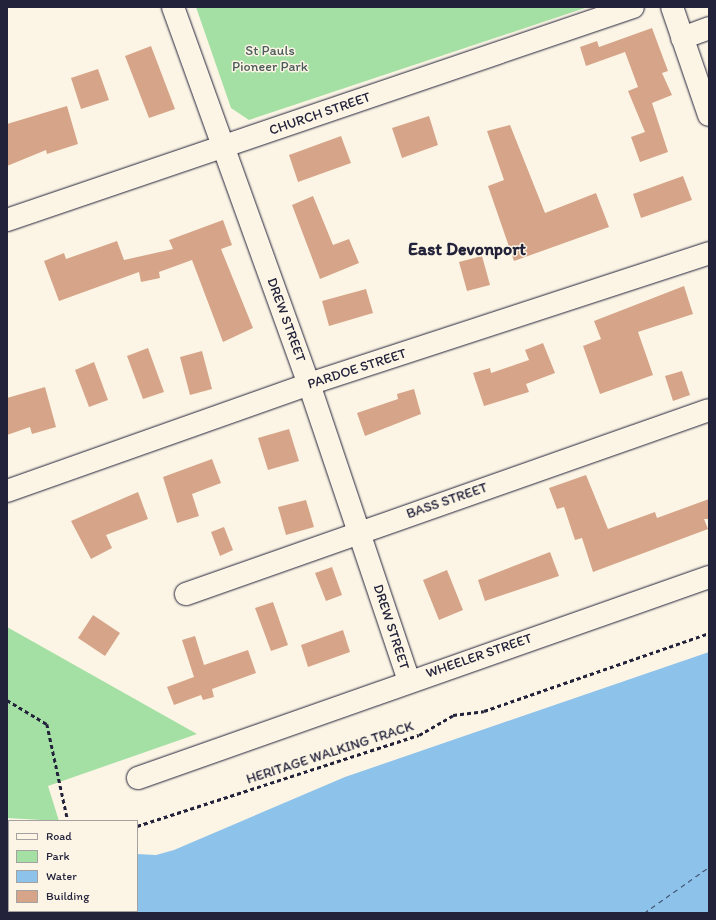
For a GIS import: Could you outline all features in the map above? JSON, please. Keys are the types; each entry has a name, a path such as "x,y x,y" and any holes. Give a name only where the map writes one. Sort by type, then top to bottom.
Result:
{"street":[{"name":"DREW STREET","path":"173,7 309,384 409,681"},
{"name":"CHURCH STREET","path":"7,220 632,7"},
{"path":"672,7 709,115"},
{"path":"682,38 709,28"},
{"name":"PARDOE STREET","path":"7,491 309,384 709,253"},
{"name":"BASS STREET","path":"186,594 709,410"},
{"name":"WHEELER STREET","path":"138,778 409,681 709,577"}],"path":[{"name":"HERITAGE WALKING TRACK","path":"138,826 419,735 453,715 484,711 709,633"},
{"path":"7,700 47,724 68,820"}],"green space":[{"name":"St Pauls Pioneer Park","path":"196,7 588,7 249,120 231,108"},
{"path":"7,627 197,734 48,786 59,820 7,818"}],"water":[{"path":"709,652 709,913 7,913 7,835 8,912 138,912 138,854 156,855 174,850 345,777"}],"building":[{"path":"652,28 668,71 662,73 672,95 652,103 668,152 640,162 631,137 645,132 628,91 638,87 625,52 586,66 580,47 597,41 599,47"},
{"path":"151,46 175,109 149,118 125,56"},
{"path":"98,69 109,100 81,109 71,78"},
{"path":"67,106 78,144 47,154 46,150 7,166 7,124"},
{"path":"429,116 438,145 402,158 392,128"},
{"path":"510,125 545,213 596,193 609,227 514,261 488,186 504,180 487,131"},
{"path":"341,136 351,163 298,182 289,155"},
{"path":"683,176 692,200 641,218 633,194"},
{"path":"313,196 333,245 349,239 359,263 320,279 292,205"},
{"path":"223,220 232,245 221,249 253,328 223,342 192,260 159,272 160,278 141,282 139,272 59,301 44,261 64,253 66,259 117,241 124,260 173,249 169,240"},
{"path":"482,256 490,285 467,291 459,262"},
{"path":"684,286 693,314 638,332 653,375 600,394 583,346 601,339 594,321"},
{"path":"366,289 373,313 329,326 322,301"},
{"path":"543,343 555,373 526,384 529,392 484,406 473,373 490,368 491,373 529,360 525,350"},
{"path":"148,348 164,392 143,399 127,356"},
{"path":"202,351 212,389 190,395 180,357"},
{"path":"94,362 108,400 89,407 75,370"},
{"path":"682,371 690,395 673,401 665,376"},
{"path":"45,387 56,427 32,434 30,427 7,435 7,398"},
{"path":"414,389 421,414 365,436 357,413 398,399 397,394"},
{"path":"289,429 299,461 268,470 258,438"},
{"path":"212,459 221,483 192,494 199,516 177,523 163,477"},
{"path":"586,475 608,529 655,512 657,518 709,499 709,519 704,519 708,529 593,572 582,538 575,540 564,507 557,509 549,488"},
{"path":"138,492 148,519 106,535 112,548 91,559 71,521"},
{"path":"306,500 314,527 286,535 278,507"},
{"path":"224,527 233,550 220,556 211,532"},
{"path":"550,552 559,576 485,601 478,580"},
{"path":"332,567 342,595 326,601 315,573"},
{"path":"447,570 463,610 439,620 423,580"},
{"path":"273,602 288,645 271,651 255,608"},
{"path":"93,615 120,633 105,656 78,638"},
{"path":"343,630 350,652 308,667 301,645"},
{"path":"195,636 204,665 248,650 256,673 212,689 214,697 203,700 201,695 174,705 167,687 194,677 182,640"}],"ferry route":[{"path":"644,913 709,867"}],"district":[{"name":"East Devonport","path":"467,249"}]}
